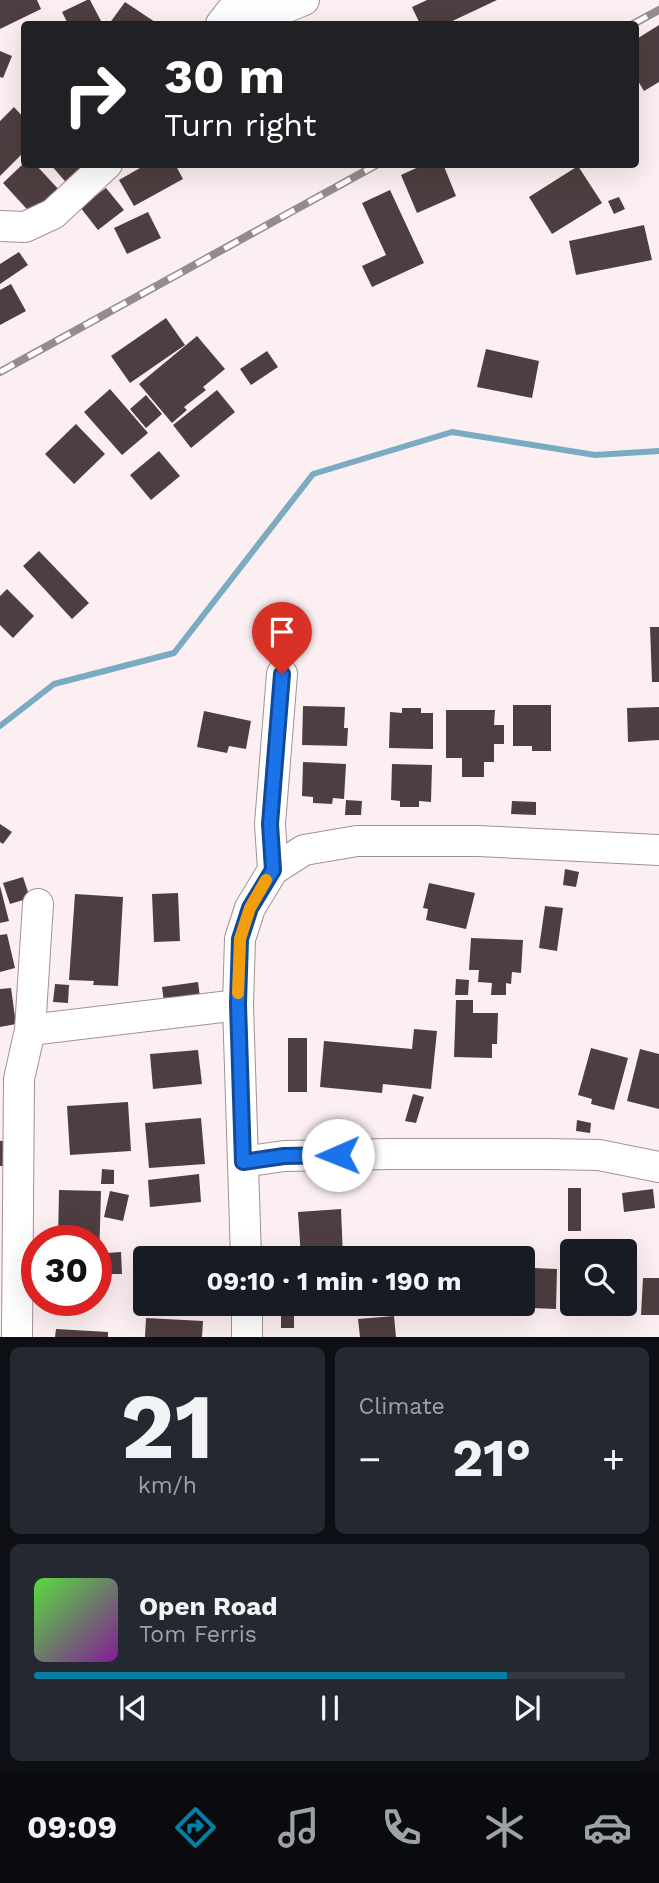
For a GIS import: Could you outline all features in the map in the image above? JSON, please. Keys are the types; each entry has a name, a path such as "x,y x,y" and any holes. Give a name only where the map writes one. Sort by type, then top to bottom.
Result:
{"street":[{"path":"230,10 276,12 304,0"},
{"path":"0,226 25,227 54,214 103,168"},
{"path":"273,870 270,824 282,674"},
{"path":"246,1246 238,1004 240,939 250,908 273,870 304,850 357,841 478,841 659,850"},
{"path":"17,1337 19,1079 30,1030 38,904"},
{"path":"30,1030 238,1004"},
{"path":"243,1162 284,1156 548,1154 599,1155 659,1167"},
{"path":"247,1316 247,1337"}],"building":[{"path":"0,0 37,0 41,9 0,29"},
{"path":"90,0 101,21 66,21 62,12"},
{"path":"427,0 497,0 452,21 419,21 412,7"},
{"path":"125,2 154,21 111,21"},
{"path":"659,25 659,82 644,91 639,83 639,38"},
{"path":"0,51 12,56 3,78 0,77"},
{"path":"14,107 21,115 21,155 0,176 0,121"},
{"path":"21,166 39,168 61,192 34,217 3,183"},
{"path":"54,168 93,168 71,188"},
{"path":"140,168 177,168 183,179 134,206 119,180"},
{"path":"416,168 445,168 456,196 417,213 401,175"},
{"path":"575,168 579,168 602,203 552,234 529,197"},
{"path":"106,188 124,210 98,230 80,207"},
{"path":"390,190 424,263 372,287 362,266 386,255 362,203"},
{"path":"619,197 625,209 614,214 608,201"},
{"path":"148,212 161,238 127,254 114,228"},
{"path":"644,225 652,260 576,275 569,241"},
{"path":"19,252 28,265 0,284 0,264"},
{"path":"11,284 26,311 0,325 0,290"},
{"path":"166,318 185,345 130,383 111,356"},
{"path":"197,336 225,369 203,387 206,390 184,407 187,410 172,423 139,384"},
{"path":"486,349 539,361 532,398 477,387"},
{"path":"267,351 278,367 251,385 240,369"},
{"path":"110,389 148,433 122,455 84,412"},
{"path":"217,390 235,412 191,448 173,425"},
{"path":"146,395 162,414 146,428 130,409"},
{"path":"76,424 105,454 74,484 45,454"},
{"path":"159,451 180,476 151,500 130,475"},
{"path":"39,551 89,603 72,619 23,566"},
{"path":"7,589 34,616 13,638 0,625 0,596"},
{"path":"650,627 659,627 659,682 652,682"},
{"path":"513,705 551,705 551,751 532,751 532,746 513,746"},
{"path":"303,706 345,707 347,746 302,745"},
{"path":"659,707 659,740 628,742 627,708"},
{"path":"402,708 421,708 421,713 433,713 433,749 389,748 390,712 402,713"},
{"path":"446,710 495,710 494,725 504,725 504,744 494,744 494,762 484,762 484,777 462,777 462,758 446,758"},
{"path":"204,711 251,721 246,749 229,746 227,753 197,747"},
{"path":"303,762 346,764 344,799 333,798 332,804 313,803 313,797 302,796"},
{"path":"392,764 432,765 431,802 419,801 419,807 400,807 400,801 391,800"},
{"path":"346,800 362,801 361,815 345,815"},
{"path":"512,801 536,802 536,815 511,814"},
{"path":"0,824 12,832 3,844 0,842"},
{"path":"565,869 579,872 576,887 563,885"},
{"path":"23,877 30,898 10,904 3,883"},
{"path":"429,883 475,893 466,929 426,920 428,909 423,908"},
{"path":"0,886 9,921 0,923"},
{"path":"178,893 180,941 154,942 152,894"},
{"path":"75,894 123,897 118,986 69,980"},
{"path":"545,906 563,908 557,951 539,948"},
{"path":"7,934 15,968 0,972 0,935"},
{"path":"471,938 523,940 521,973 512,972 511,984 506,983 506,995 491,995 492,983 478,982 479,970 469,970"},
{"path":"456,979 469,980 468,995 455,995"},
{"path":"198,982 200,997 164,1002 162,987"},
{"path":"55,984 69,985 68,1003 53,1002"},
{"path":"11,988 16,1024 0,1027 0,989"},
{"path":"456,1000 473,1000 473,1013 498,1013 497,1044 492,1044 492,1058 454,1057"},
{"path":"414,1029 437,1031 431,1089 383,1084 382,1093 320,1087 324,1041 412,1049"},
{"path":"288,1038 307,1038 307,1092 288,1092"},
{"path":"591,1048 628,1058 614,1110 591,1104 592,1099 578,1095"},
{"path":"640,1049 659,1054 659,1109 627,1101"},
{"path":"198,1050 202,1084 153,1089 150,1054"},
{"path":"413,1094 424,1097 416,1123 405,1121"},
{"path":"128,1102 131,1151 70,1155 67,1106"},
{"path":"201,1118 205,1164 149,1168 145,1123"},
{"path":"577,1120 591,1123 590,1133 576,1131"},
{"path":"16,1140 16,1166 0,1166 0,1141"},
{"path":"102,1169 114,1170 114,1184 101,1184"},
{"path":"199,1174 201,1202 150,1207 148,1180"},
{"path":"568,1188 581,1188 581,1231 568,1231"},
{"path":"653,1189 655,1208 624,1212 622,1193"},
{"path":"59,1190 101,1191 100,1225 58,1225"},
{"path":"110,1191 129,1195 123,1221 104,1217"},
{"path":"341,1209 343,1246 300,1246 298,1212"},
{"path":"121,1252 122,1274 112,1274 112,1253"},
{"path":"535,1268 557,1269 556,1309 535,1308"},
{"path":"643,1278 659,1278 659,1315 641,1315"},
{"path":"281,1316 294,1316 294,1328 281,1328"},
{"path":"394,1316 396,1337 360,1337 358,1319"},
{"path":"146,1318 203,1321 202,1337 145,1337"},
{"path":"56,1329 108,1332 108,1337 55,1337"}],"waterway":[{"path":"0,726 54,684 174,653 313,474 452,432 595,455 659,451"}],"railway":[{"path":"639,21 659,10"},
{"path":"0,372 371,168"}],"slow traffic":[{"path":"238,993 240,939 250,908 266,880"}],"route":[{"path":"282,674 270,824 273,870 250,908 240,939 238,1004 243,1162 284,1156 338,1155"}]}
